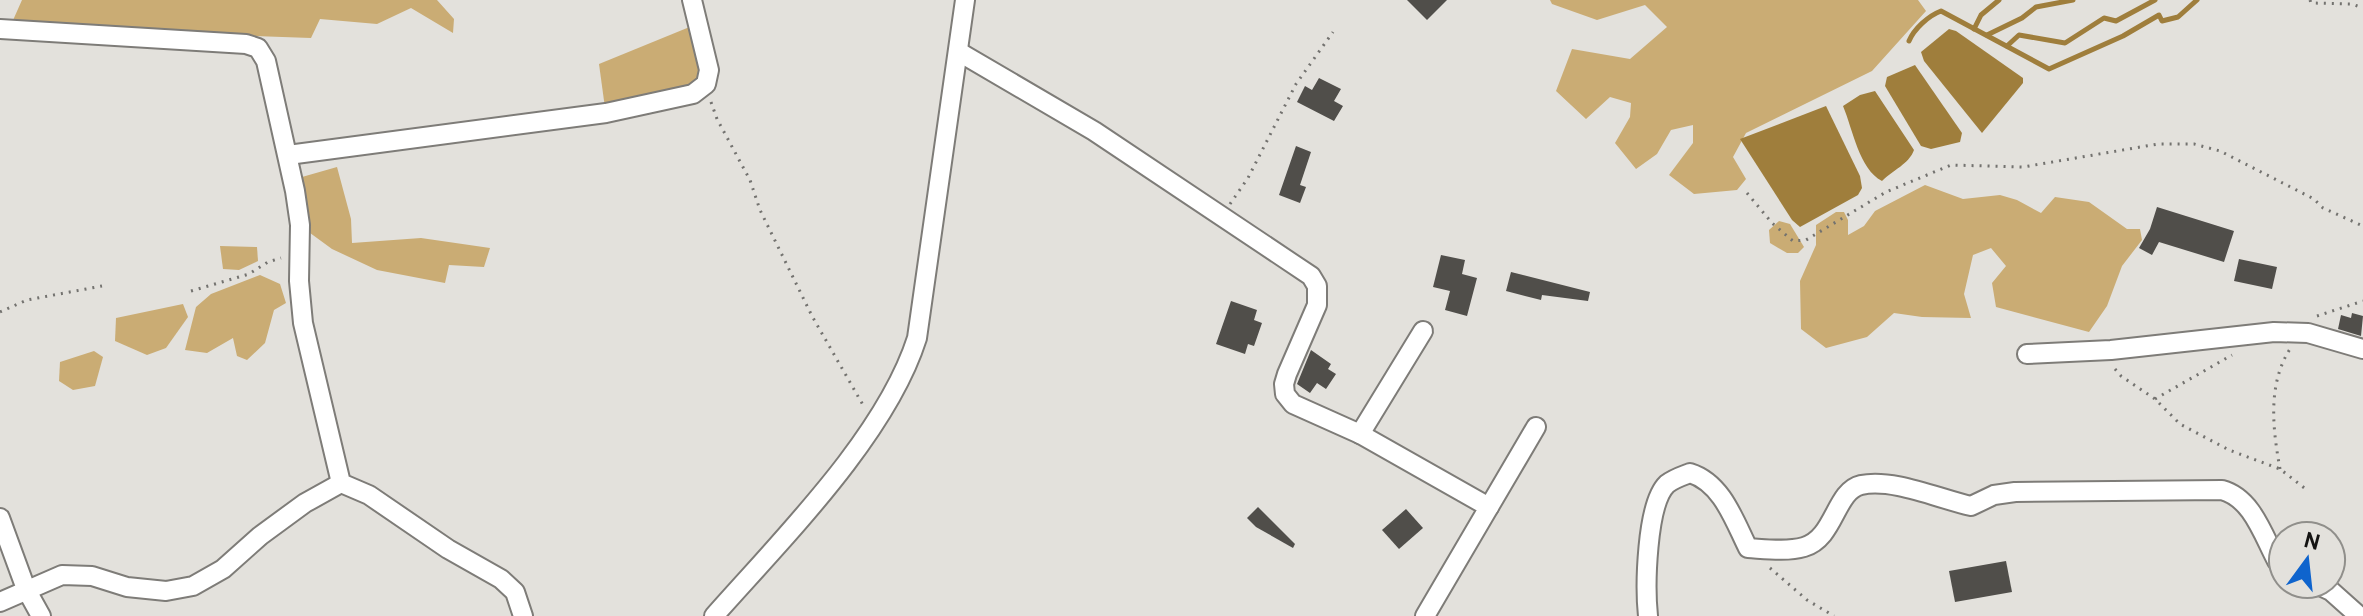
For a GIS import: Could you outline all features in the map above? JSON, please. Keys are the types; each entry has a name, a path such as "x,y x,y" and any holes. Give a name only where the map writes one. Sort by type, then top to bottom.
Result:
{"street":[{"path":"288,155 606,113 693,94 706,84 709,70 692,0"},
{"path":"714,616 825,490 873,423 910,361 917,338 965,0"},
{"path":"0,29 246,44 258,48 266,61 288,155 300,225 303,323 341,483"},
{"path":"959,52 1094,131 1311,276 1317,286 1317,305 1287,374 1285,394 1302,409 1360,434 1489,507"},
{"path":"2027,354 2099,351 2306,325 2363,349"},
{"path":"1360,434 1423,331"},
{"path":"1425,616 1536,427"},
{"path":"1648,616 1646,574 1649,537 1659,498 1666,485 1690,473 1713,485 1748,548 1792,549 1815,542 1826,532 1853,488 1875,484 1912,490 1971,506 1994,495 2015,492 2222,490 2233,493 2245,503 2267,543"},
{"path":"0,602 62,575 92,576 127,587 166,591 193,586 223,569 260,536 305,503 341,483"},
{"path":"341,483 369,495 448,549 501,579 515,592 523,616"},
{"path":"0,518 26,589 41,616"},
{"path":"2341,600 2359,616"}],"path":[{"path":"2310,1 2352,4 2363,8"},
{"path":"1221,217 1248,178 1296,84 1333,32"},
{"path":"706,84 717,119 750,180 760,210 812,316 873,423"},
{"path":"1747,193 1772,223 1793,241 1806,240 1886,192 1951,165 2023,167 2158,144 2194,144 2220,151 2314,199 2323,208 2363,226"},
{"path":"191,291 249,274 268,262 299,252"},
{"path":"0,312 27,300 102,286"},
{"path":"2280,469 2272,428 2274,395 2283,359 2306,325 2363,301"},
{"path":"2099,351 2121,376 2155,399 2180,424 2229,450 2280,469 2307,490"},
{"path":"2155,399 2234,354"},
{"path":"1748,548 1807,600 1834,616"}],"shaded area":[{"path":"22,0 437,0 454,19 453,33 411,8 377,24 320,19 311,38 10,27"},
{"path":"1550,0 1918,0 1926,11 1872,71 1746,133 1733,157 1746,179 1737,190 1694,194 1669,175 1693,143 1693,125 1671,130 1657,154 1636,169 1615,143 1630,117 1631,103 1610,97 1586,119 1556,91 1572,49 1630,59 1667,27 1645,5 1597,20 1552,4"},
{"path":"692,26 702,83 605,108 599,64"},
{"path":"1949,29 2023,78 2023,83 1982,133 1924,61 1921,52"},
{"path":"1915,65 1962,133 1960,142 1931,149 1921,146 1885,86 1887,77"},
{"path":"1875,91 1914,150 1905,163 1882,181 1862,158 1843,106 1860,95"},
{"path":"1826,106 1860,176 1862,188 1858,195 1800,227 1792,220 1740,139"},
{"path":"337,167 351,219 352,243 421,238 490,248 484,267 449,265 445,283 377,270 332,249 306,230 307,204 302,177"},
{"path":"1925,185 1963,199 2000,195 2041,213 2055,197 2089,202 2127,229 2140,229 2142,240 2122,266 2107,306 2089,332 1996,307 1992,283 2006,266 1991,248 1973,255 1964,294 1971,318 1894,313 1867,337 1826,348 1801,329 1800,281 1816,245 1816,225 1836,212 1844,212 1848,220 1848,235 1864,226 1875,211"},
{"path":"1779,221 1790,224 1804,247 1798,253 1787,253 1770,243 1769,230"},
{"path":"220,246 257,247 258,261 239,270 223,269"},
{"path":"260,275 280,284 286,303 274,310 265,343 247,360 237,356 233,338 207,353 185,350 196,307 211,294"},
{"path":"183,304 188,317 166,348 147,355 115,341 116,318"},
{"path":"94,351 103,357 95,386 73,390 59,381 60,362"}],"building":[{"path":"1407,0 1447,0 1427,20"},
{"path":"1319,78 1341,89 1334,101 1343,106 1334,121 1297,102 1305,86 1312,90"},
{"path":"1296,146 1311,152 1300,185 1306,187 1300,203 1279,195"},
{"path":"2157,207 2234,231 2224,262 2159,242 2152,255 2139,248 2150,229"},
{"path":"1441,255 1465,260 1462,274 1477,278 1467,316 1445,310 1450,291 1433,287"},
{"path":"2239,259 2277,267 2272,289 2234,281"},
{"path":"1511,272 1590,292 1588,301 1542,295 1541,300 1506,291"},
{"path":"1231,301 1257,310 1254,320 1262,323 1254,346 1248,344 1245,354 1216,344"},
{"path":"2352,313 2363,316 2361,336 2338,329 2341,315 2351,318"},
{"path":"1311,350 1331,364 1328,369 1336,374 1326,389 1317,383 1310,393 1297,384"},
{"path":"1258,507 1295,544 1293,548 1256,527 1247,518"},
{"path":"1406,509 1423,528 1399,549 1382,530"},
{"path":"2006,561 2012,592 1955,602 1949,571"}],"waterway":[{"path":"1974,29 1981,15 1999,0"},
{"path":"1987,35 2022,18 2036,7 2073,0"},
{"path":"2007,46 2019,35 2065,43 2104,18 2116,21 2155,0"},
{"path":"1909,41 1922,23 1941,11 2049,69 2123,36 2159,15 2162,21 2178,17 2197,0"}]}
